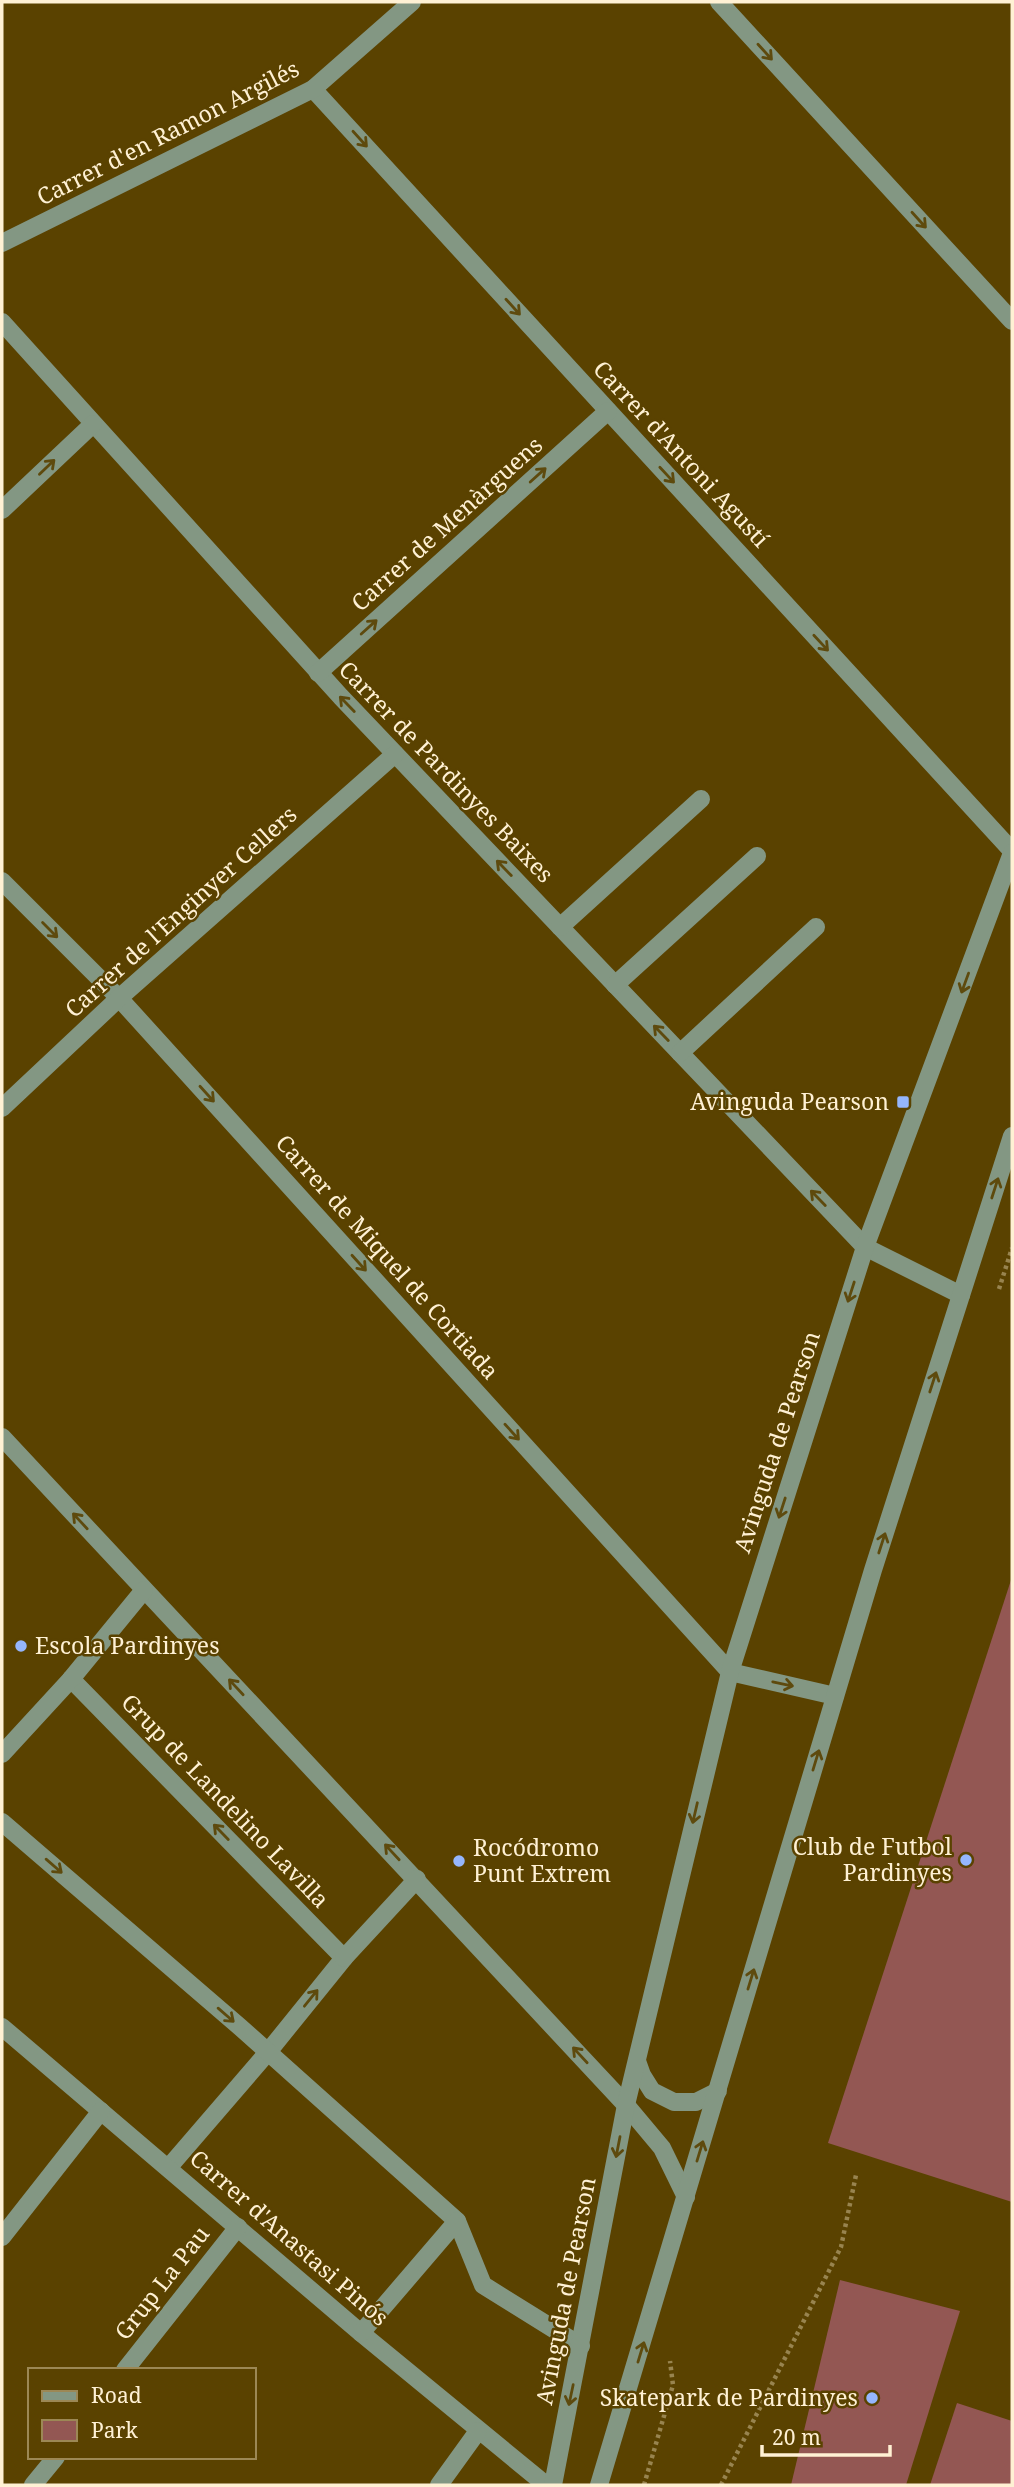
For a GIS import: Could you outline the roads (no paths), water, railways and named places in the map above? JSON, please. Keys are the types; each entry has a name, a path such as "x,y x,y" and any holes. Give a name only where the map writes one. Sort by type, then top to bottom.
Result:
{"street":[{"name":"Carrer d'en Ramon Argilés","path":"2,243 313,89 412,2"},
{"path":"719,2 1012,321"},
{"name":"Carrer d'Antoni Agustí","path":"313,89 1012,852"},
{"name":"Carrer de Pardinyes Baixes","path":"2,322 318,673 865,1247 961,1295"},
{"name":"Carrer de Menàrguens","path":"318,673 608,411"},
{"path":"2,510 93,424"},
{"name":"Carrer de l'Enginyer Cellers","path":"2,1108 119,998 395,754"},
{"path":"560,927 701,799"},
{"name":"Avinguda de Pearson","path":"552,2485 626,2105 730,1672 865,1247 1012,852"},
{"path":"615,985 757,856"},
{"name":"Carrer de Miquel de Cortiada","path":"2,881 119,998 730,1672"},
{"path":"680,1053 816,927"},
{"path":"599,2485 873,1570 1012,1136"},
{"path":"2,1437 626,2105 662,2148 686,2197"},
{"path":"2,1754 71,1679 145,1590"},
{"path":"730,1672 835,1696"},
{"name":"Grup de Landelino Lavilla","path":"71,1679 344,1958"},
{"path":"2,1822 268,2052 457,2221 483,2285 581,2346"},
{"path":"169,2167 344,1958 417,1879"},
{"name":"Carrer d'Anastasi Pinós","path":"2,2027 361,2333 546,2485"},
{"path":"637,2061 652,2091 674,2102 696,2102 718,2091"},
{"path":"2,2237 101,2111"},
{"path":"361,2333 457,2221"},
{"name":"Grup La Pau","path":"127,2368 238,2227"},
{"path":"439,2485 478,2431"},
{"path":"33,2485 53,2459"}],"place":[{"name":"Avinguda Pearson","path":"903,1102"},
{"name":"Escola Pardinyes","path":"21,1646"},
{"name":"Club de Futbol Pardinyes","path":"966,1860"},
{"name":"Rocódromo Punt Extrem","path":"459,1861"},
{"name":"Skatepark de Pardinyes","path":"872,2398"}]}
